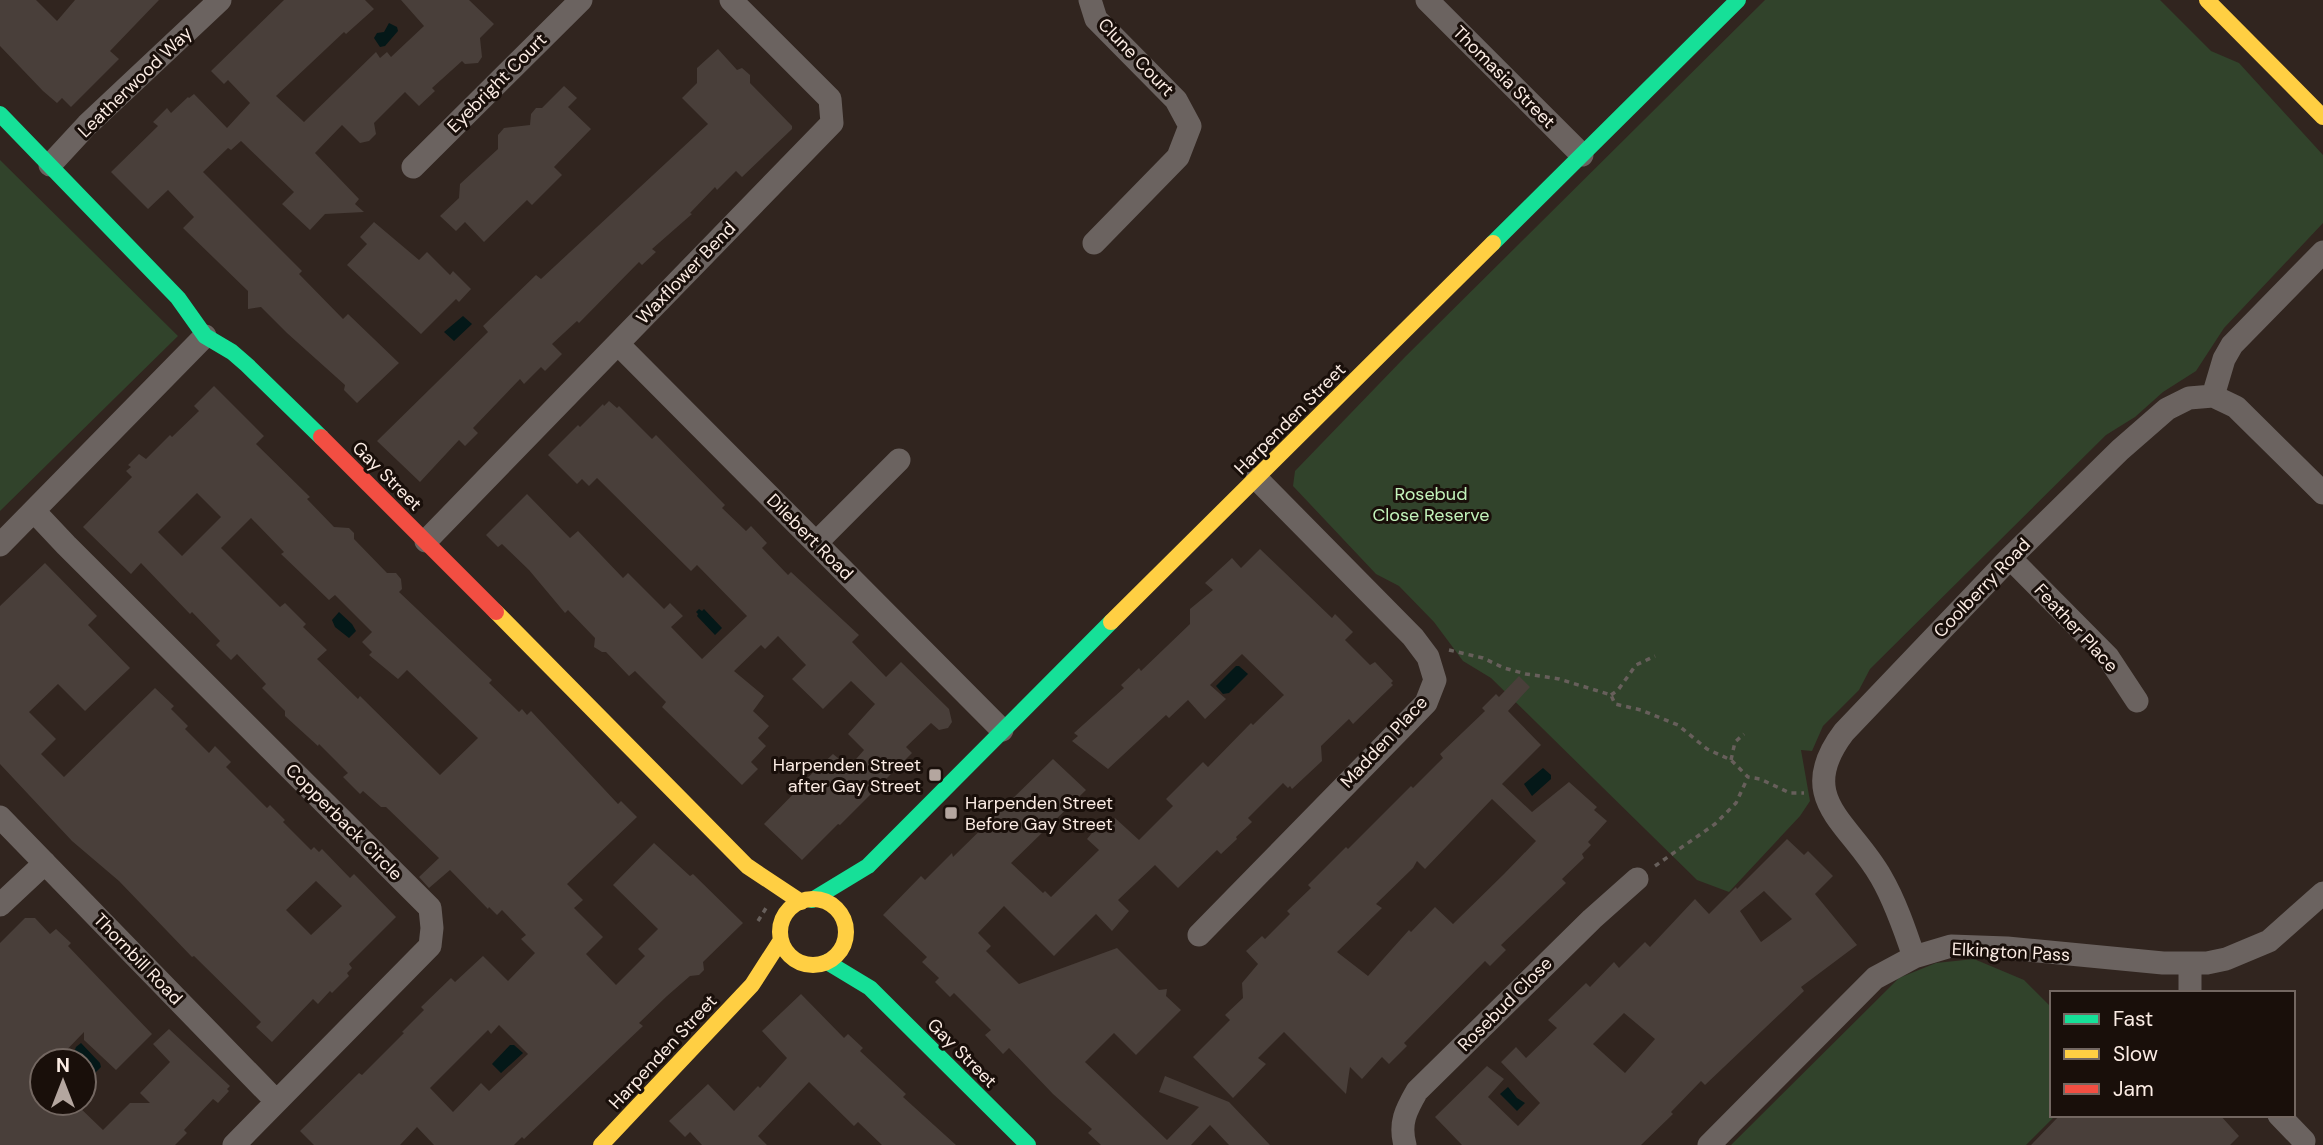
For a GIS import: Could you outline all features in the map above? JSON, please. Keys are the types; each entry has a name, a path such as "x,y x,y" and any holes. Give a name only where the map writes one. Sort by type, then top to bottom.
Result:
{"street":[{"name":"Leatherwood Way","path":"50,164 87,125 220,0"},
{"name":"Eyebright Court","path":"413,167 581,0"},
{"name":"Waxflower Bend","path":"426,541 832,123 830,99 731,0"},
{"name":"Clune Court","path":"1090,0 1097,19 1177,100 1190,126 1178,157 1094,243"},
{"name":"Thomasia Street","path":"1427,0 1582,155"},
{"name":"Harpenden Street","path":"615,1140 752,985 781,936 786,914 869,866 1002,730 1738,0"},
{"path":"2207,0 2323,117"},
{"name":"Gay Street","path":"0,114 178,298 205,336 232,352 247,365 426,541 747,866 807,901"},
{"path":"2323,251 2232,345 2224,359 2213,396 2236,407 2323,493"},
{"path":"0,545 205,336"},
{"name":"Dilebert Road","path":"618,344 1002,730"},
{"name":"Coolberry Road","path":"1824,791 1824,768 1832,747 2010,558 2120,450 2167,409 2189,398 2213,396"},
{"path":"816,542 899,460"},
{"path":"1257,479 1413,637 1427,657"},
{"name":"Copperback Circle","path":"34,511 430,908 430,946 234,1145"},
{"name":"Feather Place","path":"2010,558 2108,657 2137,701"},
{"name":"Madden Place","path":"1199,935 1426,703 1435,680 1427,657"},
{"path":"1824,791 1837,818 1880,875 1914,957"},
{"name":"Thornbill Road","path":"0,817 276,1101"},
{"path":"0,905 45,863"},
{"name":"Gay Street","path":"747,866 781,936"},
{"name":"Harpenden Street","path":"827,962 841,951 856,895 869,866"},
{"name":"Rosebud Close","path":"1405,1145 1402,1122 1417,1091 1592,919 1637,879"},
{"name":"Elkington Pass","path":"1709,1145 1875,978 1914,957 1951,946 2007,948 2190,964 2226,959 2269,941 2323,893"},
{"path":"807,901 832,906 840,913 845,929"},
{"name":"Gay Street","path":"845,929 870,988"},
{"path":"781,936 789,955 796,961 806,965 827,962"},
{"name":"Harpenden Street","path":"752,985 779,973 796,961"},
{"name":"Gay Street","path":"827,962 870,988 1028,1145"},
{"path":"2190,964 2190,991"},
{"path":"2281,1117 2304,1141"}],"path":[{"path":"1427,657 1442,649 1461,651 1504,668 1559,679 1611,695 1615,704 1641,710 1678,725 1707,748 1731,760 1748,778 1760,779 1790,793 1824,791"},
{"path":"1611,695 1618,690 1636,665 1655,656"},
{"path":"1731,760 1735,742 1744,734"},
{"path":"1637,879 1715,824 1735,803 1748,778"}],"green space":[{"name":"Rosebud Close Reserve","path":"1765,0 2160,0 2211,51 2239,63 2323,155 2323,223 2224,328 2196,371 2163,392 2135,417 2106,435 1870,669 1859,690 1823,726 1812,751 1801,750 1810,801 1800,816 1729,892 1697,880 1491,678 1463,661 1434,622 1399,586 1376,574 1293,486 1295,471 1405,357"},
{"path":"0,160 178,336 0,511"},
{"path":"1974,959 2024,980 2050,1006 2050,1117 2054,1117 2026,1145 1731,1145 1899,978 1936,963"}],"shaded area":[{"path":"389,23 397,27 398,31 385,46 380,47 374,38 377,33 384,32"},
{"path":"463,316 472,324 454,341 444,332"},
{"path":"699,609 704,609 722,628 715,635 697,616"},
{"path":"339,612 356,631 349,638 335,627 332,620"},
{"path":"1236,666 1248,674 1229,693 1223,694 1216,686"},
{"path":"1543,768 1551,775 1551,779 1532,796 1524,784"},
{"path":"510,1045 523,1053 501,1073 492,1064"},
{"path":"1508,1087 1525,1103 1517,1111 1500,1094"}],"building":[{"path":"0,0 36,0 57,21 75,0 159,0 110,51 119,59 71,107 62,98 57,103 43,91 0,46"},
{"path":"284,0 365,0 374,9 346,34 344,32 276,96 304,122 376,52 380,58 387,52 391,57 424,26 401,0 469,0 494,24 480,38 482,57 478,63 465,64 462,61 432,88 435,91 419,106 405,92 374,123 376,134 369,141 360,143 342,125 315,153 359,199 355,204 364,212 325,214 310,230 282,204 294,192 241,141 231,150 228,148 203,172 302,271 299,274 343,319 348,314 399,363 357,403 344,390 345,385 261,307 248,309 248,291 183,228 194,217 168,190 148,209 111,172 158,126 153,122 167,108 171,113 194,94 227,128 250,103 228,80 224,84 211,71"},
{"path":"718,49 737,70 742,68 750,75 750,83 792,129 742,177 736,171 717,190 715,187 690,213 692,214 652,249 656,252 642,265 639,262 579,323 577,321 552,344 562,354 545,371 541,367 524,384 520,379 473,428 478,433 465,446 459,440 420,482 377,441 488,332 483,326 536,275 541,279 708,124 682,98 697,83 697,68"},
{"path":"564,86 577,98 568,107 591,129 554,167 562,175 532,205 527,200 484,242 465,222 456,231 440,216 459,198 460,184 498,149 498,135 504,128 530,125 531,114 536,108 542,108"},
{"path":"374,222 419,260 427,252 450,275 453,271 471,289 459,302 456,299 421,334 347,265 367,244 360,237"},
{"path":"214,386 264,436 256,444 310,497 307,499 334,527 349,528 354,533 354,539 387,573 396,573 401,579 402,589 399,592 492,680 489,683 519,712 522,709 527,715 531,711 618,804 621,801 637,817 567,884 583,900 574,908 603,937 586,954 616,985 645,956 638,949 658,929 613,885 654,843 690,876 693,874 743,923 703,962 704,970 699,975 690,976 667,996 639,1023 643,1026 524,1139 522,1137 514,1145 434,1145 417,1127 400,1145 314,1145 300,1131 404,1033 402,1032 424,1010 421,1007 451,978 455,982 483,956 508,981 535,953 521,939 526,935 502,910 497,915 489,907 488,909 450,870 429,888 419,877 439,858 386,807 381,807 363,791 360,794 343,777 348,773 285,716 285,711 262,688 266,684 237,654 231,660 216,645 220,641 141,563 131,574 83,527 132,477 126,471 131,467 128,465 139,454 146,459 170,435 172,437 199,411 194,406","holes":["197,493 221,517 182,556 158,532","251,518 284,552 281,554 329,600 335,595 372,632 362,642 372,652 369,655 398,679 407,670 478,738 440,775 360,696 358,699 317,659 327,650 303,627 306,624 285,603 280,607 221,548","499,1025 528,1054 489,1091 481,1083 453,1112 430,1088 488,1030 491,1034"]},
{"path":"609,401 617,408 619,406 652,439 656,435 725,505 722,508 746,531 751,526 767,543 762,548 788,575 791,572 859,635 852,642 886,677 901,662 949,709 952,722 948,728 939,730 931,723 906,747 912,753 802,860 764,824 833,754 849,767 864,750 848,734 875,704 851,681 823,709 792,679 806,665 778,636 765,649 761,645 734,671 764,696 753,711 769,726 758,738 766,746 751,762 758,769 742,785 662,707 666,702 635,671 629,676 606,652 594,647 595,638 568,610 565,613 529,570 502,544 498,547 486,535 527,494 570,538 578,531 623,578 628,573 664,609 670,603 683,616 671,627 702,659 747,616 697,565 691,571 597,478 589,486 582,479 577,484 548,455 578,425 580,427"},
{"path":"1260,549 1332,618 1335,614 1353,632 1345,640 1370,665 1375,662 1393,681 1393,685 1353,724 1349,719 1321,746 1322,761 1292,789 1283,783 1248,818 1252,822 1237,839 1221,854 1217,850 1178,888 1155,865 1118,900 1129,911 1112,931 1096,914 1054,956 1004,906 978,933 991,946 986,951 1019,984 1117,948 1159,990 1167,989 1166,996 1181,1010 1136,1055 1114,1033 1085,1062 1167,1140 1199,1107 1159,1092 1165,1076 1229,1102 1270,1145 1229,1145 1210,1125 1191,1145 1101,1145 1088,1133 1092,1129 1053,1094 1009,1048 1003,1054 985,1035 991,1030 954,993 950,997 935,982 939,978 922,962 927,957 883,915 921,876 925,880 952,853 953,857 1053,759 1086,790 1011,863 1043,893 1045,891 1051,897 1099,850 1087,839 1101,822 1106,827 1115,818 1139,840 1173,806 1166,799 1203,762 1208,767 1251,723 1253,725 1284,695 1242,654 1210,685 1226,699 1205,719 1188,700 1169,718 1166,715 1108,769 1072,741 1078,736 1074,733 1124,688 1121,685 1139,668 1141,671 1190,624 1190,609 1213,590 1205,583 1232,558 1241,568"},
{"path":"45,563 97,616 88,625 130,668 85,711 58,684 29,712 56,739 41,754 64,777 155,688 174,706 171,709 188,726 185,729 209,753 215,746 231,762 226,767 267,808 270,805 311,850 314,847 319,852 322,849 350,878 354,874 396,917 349,964 352,968 347,973 349,976 318,1004 313,999 272,1042 256,1027 261,1022 192,957 119,881 72,841 0,764 0,606","holes":["316,881 342,906 311,935 286,910"]},
{"path":"1519,676 1530,687 1508,711 1541,745 1502,784 1532,812 1569,782 1597,807 1594,810 1607,821 1588,842 1591,845 1582,854 1584,858 1562,879 1566,883 1501,945 1506,950 1490,966 1485,961 1404,1043 1407,1046 1389,1064 1382,1057 1362,1079 1350,1067 1346,1094 1284,1032 1258,1058 1266,1064 1233,1098 1193,1057 1230,1020 1225,1015 1243,998 1242,983 1258,964 1246,951 1262,936 1265,939 1290,914 1287,911 1311,888 1308,885 1411,786 1413,788 1443,758 1440,754 1485,711 1482,708 1496,694 1499,697","holes":["1492,799 1536,841 1453,924 1435,907 1411,932 1409,930 1368,976 1337,952 1382,908 1376,904 1417,861 1425,869"]},
{"path":"1787,839 1804,855 1808,851 1833,876 1815,894 1857,945 1801,987 1804,991 1705,1085 1701,1081 1671,1112 1673,1114 1641,1145 1462,1145 1435,1117 1487,1066 1504,1079 1488,1097 1518,1126 1540,1103 1501,1062 1516,1047 1526,1058 1557,1028 1548,1020 1586,983 1590,987 1614,962 1619,968 1645,942 1650,947 1695,899 1709,914 1736,887 1737,889","holes":["1764,891 1792,919 1761,942 1740,911","1624,1013 1655,1039 1625,1073 1593,1044"]},
{"path":"25,918 35,918 50,934 56,929 71,943 68,946 152,1034 116,1070 98,1053 98,1047 91,1047 84,1040 84,1032 70,1047 28,1047 28,1117 90,1117 103,1130 130,1103 150,1103 140,1093 170,1062 153,1044 169,1029 230,1086 227,1089 229,1091 218,1103 213,1099 184,1130 187,1133 175,1145 0,1145 0,943"},
{"path":"801,994 844,1038 848,1034 863,1048 860,1051 906,1094 903,1097 956,1145 882,1145 858,1122 854,1126 809,1082 758,1136 767,1145 702,1145 690,1132 685,1137 669,1121 708,1084 734,1111 758,1086 760,1088 787,1058 762,1031"},
{"path":"2058,1117 2222,1117 2239,1136 2230,1145 2031,1145"}],"traffic: fast":[{"path":"1493,243 1738,0"},
{"path":"0,114 178,298 205,336 232,352 247,365 321,437"},
{"path":"812,900 868,866 1111,622"},
{"path":"827,962 870,988 1028,1145"}],"traffic: slow":[{"path":"2207,0 2323,117"},
{"path":"1111,622 1493,243"},
{"path":"496,612 747,866 801,902"},
{"path":"813,899 826,902 836,909 843,919 846,932 843,945 836,955 826,962 813,965 800,962 790,955 783,945 780,932 783,919 790,909 800,902 813,899"},
{"path":"601,1145 752,985 781,940"}],"traffic: jam":[{"path":"321,437 496,612"}],"place":[{"name":"Harpenden Street after Gay Street","path":"935,775"},
{"name":"Harpenden Street Before Gay Street","path":"951,813"}]}
